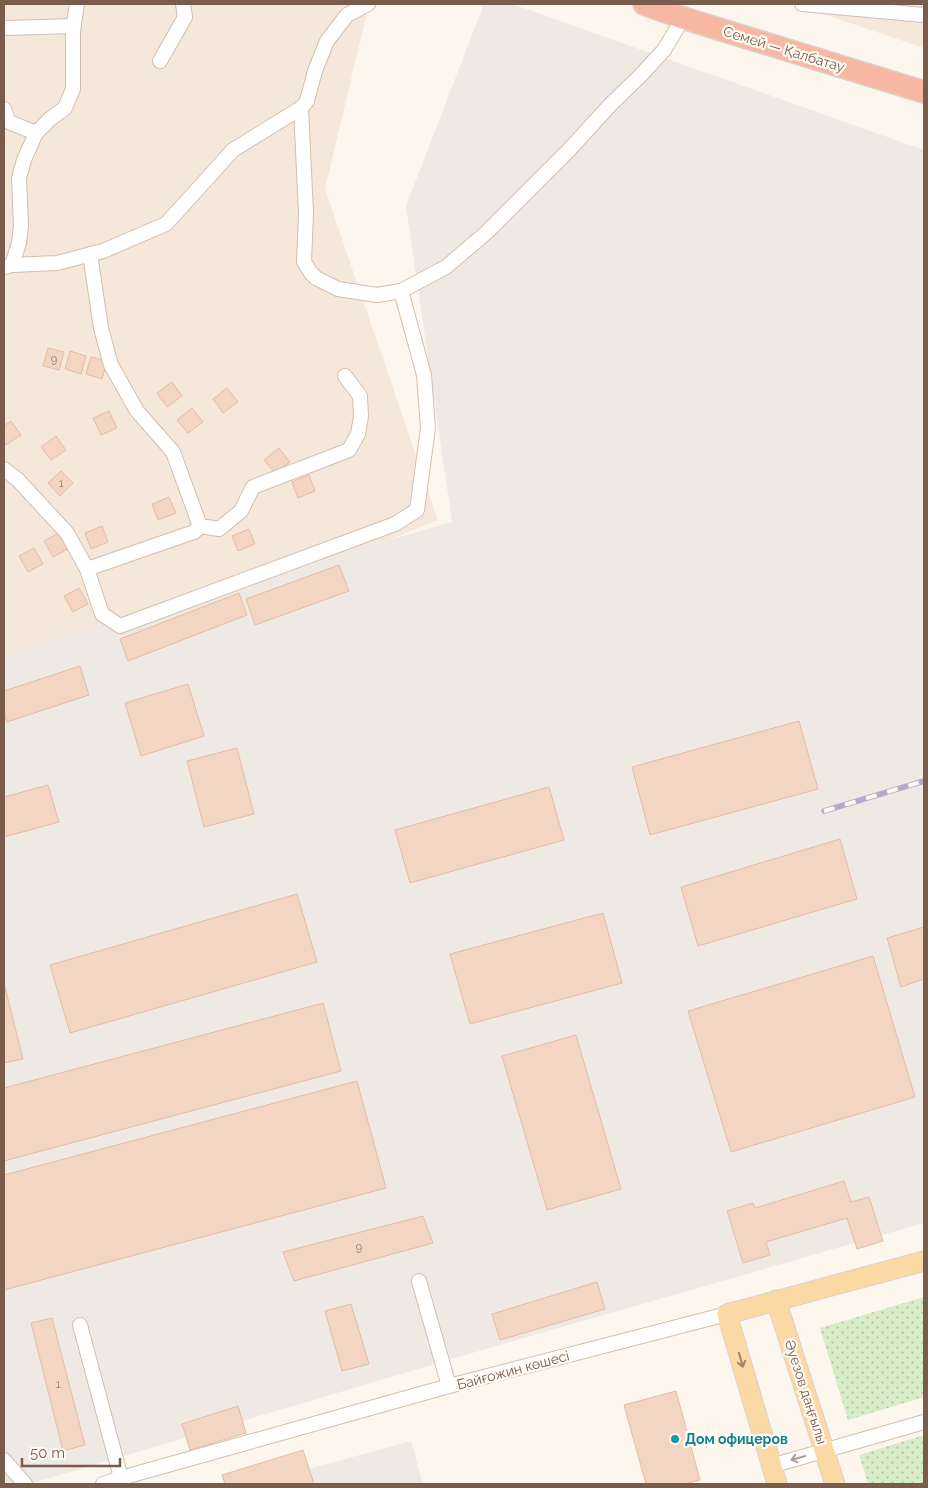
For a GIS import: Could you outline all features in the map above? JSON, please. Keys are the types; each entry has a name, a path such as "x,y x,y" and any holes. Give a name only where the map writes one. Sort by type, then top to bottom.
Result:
{"highway":[{"name":"Семей — Қалбатау","path":"644,4 683,18 924,92"}],"main road":[{"name":"Байғожин көшесі","path":"727,1314 924,1261"},
{"name":"Әуезов даңғылы","path":"776,1300 835,1484"},
{"path":"727,1314 776,1484"}],"street":[{"path":"77,4 74,26 73,89 65,108 50,119 36,134 24,160 19,178 21,226 19,243 8,266 57,263 103,251 166,224 233,150 301,108 307,100 327,41 347,15 368,4"},
{"path":"160,61 185,17 183,4"},
{"path":"802,4 924,15"},
{"path":"301,108 306,213 304,262 316,278 338,289 377,295 401,290 446,267 487,232 569,150 610,104 664,50 683,18"},
{"path":"4,28 74,26"},
{"path":"4,109 9,122 36,134"},
{"path":"90,254 101,328 111,365 137,411 173,452 200,526"},
{"path":"4,469 18,480 67,533 87,569 102,614 120,626 395,524 417,510 428,428 424,375 401,290"},
{"path":"200,526 219,529 241,511 253,487 349,450 358,434 360,396 345,376"},
{"path":"87,569 194,532 200,526"},
{"path":"419,1281 449,1386"},
{"name":"Байғожин көшесі","path":"103,1484 449,1386 727,1314"},
{"path":"80,1325 121,1478"},
{"path":"771,1466 924,1422"},
{"path":"4,1460 25,1484"}],"shaded area":[{"path":"4,4 369,4 325,189 438,520 4,697"},
{"path":"484,4 512,4 924,150 924,1223 496,1346 29,1484 4,1484 4,654 272,573 452,522 406,206"},
{"path":"795,4 924,4 924,48 832,17"},
{"path":"411,1441 423,1484 254,1484"}],"green space":[{"path":"924,1297 924,1397 848,1420 820,1328"},
{"path":"924,1435 924,1484 868,1484 859,1455"}],"building":[{"path":"48,348 64,352 59,370 43,366"},
{"path":"70,351 86,356 81,374 65,369"},
{"path":"91,357 107,361 102,379 86,374"},
{"path":"172,382 182,396 167,407 157,393"},
{"path":"227,388 238,402 223,413 213,399"},
{"path":"192,408 203,422 188,433 177,420"},
{"path":"109,411 117,428 101,435 93,418"},
{"path":"11,421 21,435 6,445 4,442 4,426"},
{"path":"56,436 66,450 51,460 41,447"},
{"path":"279,448 290,462 275,473 264,460"},
{"path":"61,471 73,483 60,496 48,483"},
{"path":"309,475 315,491 298,498 292,482"},
{"path":"169,497 176,513 158,520 152,504"},
{"path":"102,526 108,542 91,549 85,533"},
{"path":"249,529 255,544 238,551 232,536"},
{"path":"58,533 68,549 53,557 44,541"},
{"path":"34,548 43,564 28,572 19,556"},
{"path":"339,565 349,591 255,625 246,599"},
{"path":"79,588 88,604 73,612 64,596"},
{"path":"239,593 247,615 128,661 120,639"},
{"path":"80,666 89,695 7,722 4,712 4,691"},
{"path":"188,684 204,736 141,756 125,703"},
{"path":"799,721 818,789 650,835 632,767"},
{"path":"237,748 254,814 204,827 187,761"},
{"path":"48,785 59,822 4,837 4,797"},
{"path":"549,787 564,840 410,883 395,830"},
{"path":"840,839 857,899 698,946 681,887"},
{"path":"297,894 317,962 70,1033 50,965"},
{"path":"603,913 622,983 470,1024 450,954"},
{"path":"924,927 924,979 901,987 887,938"},
{"path":"873,956 915,1097 731,1152 688,1011"},
{"path":"4,983 23,1059 4,1063"},
{"path":"323,1003 341,1071 4,1161 4,1088"},
{"path":"576,1035 621,1189 547,1210 502,1056"},
{"path":"357,1081 386,1188 4,1290 4,1175"},
{"path":"844,1181 851,1202 869,1197 883,1241 857,1249 847,1218 766,1242 770,1255 743,1263 727,1211 753,1203 755,1208"},
{"path":"423,1216 433,1243 294,1281 283,1252"},
{"path":"597,1282 605,1309 500,1340 492,1314"},
{"path":"351,1304 369,1364 342,1371 325,1311"},
{"path":"52,1318 85,1445 63,1451 31,1323"},
{"path":"676,1391 700,1480 685,1484 646,1484 624,1405"},
{"path":"238,1406 246,1433 190,1450 182,1424"},
{"path":"303,1450 314,1484 225,1484 222,1475"}],"railway":[{"path":"824,811 924,781"}],"place":[{"name":"Дом офицеров","path":"675,1439"}]}
